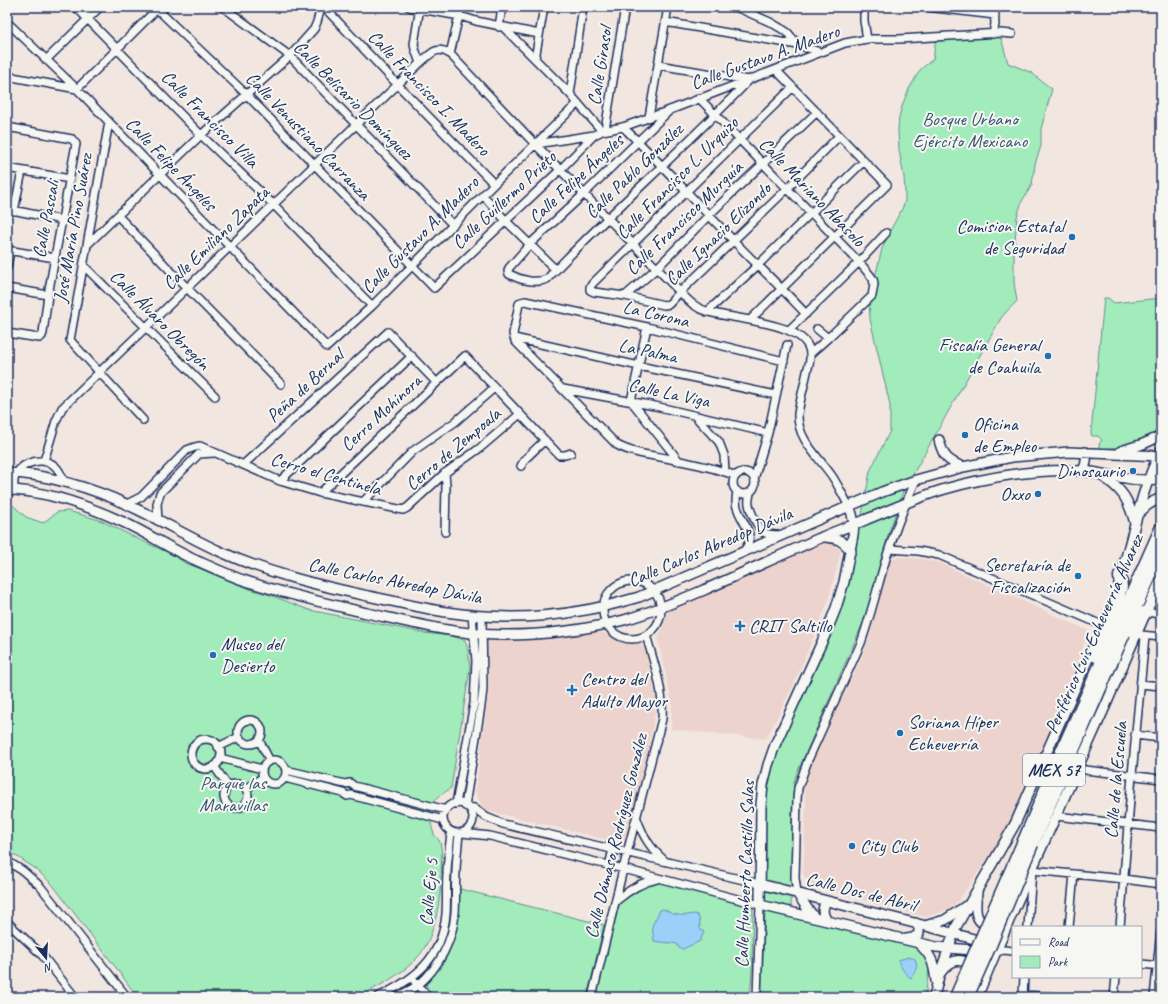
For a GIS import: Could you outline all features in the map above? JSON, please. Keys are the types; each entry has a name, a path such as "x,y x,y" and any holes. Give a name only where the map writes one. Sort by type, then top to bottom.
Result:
{"highway":[{"name":"Periférico Luis Echeverría Álvarez","path":"956,997 1028,843 1076,745 1090,701 1161,529"},
{"name":"Periférico Luis Echeverría Álvarez","path":"967,997 991,943 1078,715 1090,701 1136,608 1161,553"},
{"path":"1078,715 1076,704 1116,603 1121,587 1120,576"},
{"path":"1076,745 1083,741 1086,736 1136,624 1146,612"}],"main road":[{"path":"1115,453 1143,444 1161,436"},
{"path":"939,440 941,448 948,460 962,467"},
{"name":"Calle Carlos Abredop Dávila","path":"7,473 17,473 64,482 92,491 127,504 220,552 259,568 303,581 418,607 446,612 507,618 561,615 625,601 654,591 741,554 848,506 916,480 962,467 1012,457 1042,453 1085,452 1160,456"},
{"path":"1082,471 1086,463 1085,452"},
{"name":"Periférico Luis Echeverría Álvarez","path":"934,997 953,933 968,904 1015,824 1077,686 1109,609 1148,480 1160,456"},
{"name":"Calle Carlos Abredop Dávila","path":"11,490 32,492 59,498 125,522 191,558 240,579 268,588 305,598 447,630 478,634 516,635 557,633 579,630 627,619 661,608 854,524 905,503 947,489 996,478 1035,472 1082,471 1096,472 1118,477 1161,480"},
{"path":"1096,472 1115,484 1127,500 1136,519 1146,506 1161,499"},
{"name":"Calle Humberto Castillo Salas","path":"760,905 761,805 763,785 775,745 823,640 836,608 844,582 854,535 852,514 848,506"},
{"path":"823,537 835,537 840,539 851,550"},
{"path":"976,997 999,949 1014,909 1077,769 1140,635 1146,612 1161,580"},
{"name":"Calle Dos de Abril","path":"760,884 953,933 999,949"},
{"path":"978,888 975,909 978,918 985,924 992,926 999,924 1005,920 1014,909"},
{"path":"797,893 815,918"},
{"path":"826,901 822,911 827,921"},
{"path":"926,926 945,920 968,904"},
{"name":"Calle Dos de Abril","path":"760,905 936,947 999,949"},
{"path":"907,939 913,938 918,934 919,928 916,923"},
{"path":"917,942 924,948 932,959 938,980"},
{"path":"938,980 946,966 953,961 961,960 968,963 976,974 976,997"}],"street":[{"name":"Calle Francisco Villa","path":"76,7 202,135 274,205 372,306"},
{"path":"46,60 100,7"},
{"name":"Calle Belisario Domínguez","path":"223,7 290,56 453,225"},
{"path":"87,245 202,135 290,56 314,29 323,7"},
{"name":"Calle Francisco I. Madero","path":"323,7 494,184"},
{"path":"409,7 460,16 501,27 539,34"},
{"path":"461,7 450,54 560,170 680,292 697,307 707,312 751,319 789,330 800,336 806,342 810,354 798,414 799,429 808,446 832,476 848,506"},
{"path":"502,7 501,27 570,94 604,131"},
{"path":"535,59 544,7"},
{"path":"570,94 583,7"},
{"name":"Calle Girasol","path":"604,131 625,7"},
{"path":"649,117 668,7"},
{"path":"736,7 782,28 798,45"},
{"path":"864,7 864,21 867,39"},
{"path":"927,7 995,15"},
{"path":"993,34 995,15 994,7"},
{"path":"7,76 76,89 158,8"},
{"name":"Calle Venustiano Carranza","path":"158,8 247,95 434,288"},
{"path":"420,8 414,44 420,63"},
{"name":"Calle Felipe Ángeles","path":"7,22 109,122 327,347"},
{"path":"666,22 798,45 820,52"},
{"name":"Calle Gustavo A. Madero","path":"535,144 594,135 622,127 776,70 820,52 845,44 867,39 1012,34"},
{"name":"Calle Emiliano Zapata","path":"44,461 56,421 62,408 420,63 433,53 440,50 450,54"},
{"path":"658,65 749,80"},
{"path":"751,319 887,185 776,70"},
{"name":"Calle Pablo González","path":"539,282 547,279 608,218 716,115 749,80"},
{"name":"Calle Francisco L. Urquizo","path":"625,296 594,292 590,290 591,285 793,87"},
{"name":"Calle Mariano Abasolo","path":"699,98 859,262 873,279 874,284 872,296 828,338"},
{"name":"Calle Gustavo A. Madero","path":"327,347 372,306 494,184 578,103"},
{"name":"Calle Felipe Ángeles","path":"539,282 522,279 510,274 508,271 509,268 530,244 584,194 670,110"},
{"name":"Calle Francisco Murguía","path":"625,296 657,268 709,215 817,112"},
{"name":"José María Pino Suárez","path":"99,372 70,340 109,122"},
{"name":"Calle Pascali","path":"7,127 72,139 76,144 48,295 42,336 39,338 7,333"},
{"path":"622,127 806,314"},
{"name":"Calle Guillermo Prieto","path":"434,288 560,170 594,135"},
{"name":"Calle Ignacio Elizondo","path":"625,296 664,305 669,304 839,136"},
{"path":"707,312 758,265 864,161"},
{"path":"7,168 70,179"},
{"path":"22,171 11,210 62,220"},
{"path":"483,195 506,221 556,270"},
{"path":"118,216 281,384"},
{"path":"789,330 859,262 886,233"},
{"path":"7,268 8,250 55,258"},
{"name":"Calle Álvaro Obregón","path":"83,265 215,396"},
{"path":"7,288 48,295"},
{"name":"La Corona","path":"514,338 513,334 520,304 521,302 525,301 647,327 784,361"},
{"path":"647,327 631,401 679,461"},
{"path":"810,354 828,338 817,329"},
{"name":"Peña de Bernal","path":"244,464 388,332 412,356"},
{"path":"514,338 617,445 624,449 639,453 679,461 736,476"},
{"name":"La Palma","path":"514,338 776,395"},
{"path":"737,491 744,494 750,492 754,487 754,479 768,433 787,345"},
{"path":"280,481 412,356 436,382"},
{"name":"Cerro Mohinora","path":"320,493 465,356 494,388"},
{"path":"99,372 143,420"},
{"path":"363,502 413,451 455,422 494,388 558,454 565,455 571,453"},
{"name":"Calle La Viga","path":"563,388 631,401 768,433"},
{"name":"Cerro de Zempoala","path":"407,508 445,473 480,448 520,414"},
{"path":"693,415 719,442 724,455 725,472"},
{"path":"521,466 525,459 545,440"},
{"name":"Cerro el Centinela","path":"167,471 188,450 200,446 280,481 320,493 397,510 407,508"},
{"path":"158,521 157,504 160,493 200,454 216,452"},
{"path":"11,490 17,473 24,465 34,461 44,461 54,466 61,473 64,482"},
{"path":"127,504 141,496 167,471 175,477"},
{"path":"741,554 749,543 750,537 738,510 736,502 737,491 733,484 736,476 743,472 751,474 754,479"},
{"path":"445,473 445,532"},
{"path":"797,893 795,878 798,788 808,760 861,643 868,624 889,549 905,503 916,480"},
{"path":"145,492 158,500"},
{"path":"750,492 749,503 758,526 765,533 782,536"},
{"path":"748,530 758,526"},
{"path":"889,549 919,551 939,555 1102,625"},
{"path":"637,581 644,583 654,591 660,602 661,608 659,621 656,626 646,635 639,638 631,639 617,635 611,630 604,619 603,607 605,600 612,589 624,582 637,581"},
{"path":"1146,612 1161,614"},
{"path":"461,833 470,828 472,823 472,814 466,806 482,706 483,689 478,634 472,615"},
{"path":"456,804 474,702 478,634 482,616"},
{"name":"Calle Dámaso Rodríguez González","path":"592,997 627,853 662,719 658,675 646,635"},
{"path":"1140,635 1161,637"},
{"name":"Calle de la Escuela","path":"1120,926 1140,684 1140,635"},
{"path":"1140,684 1161,686"},
{"path":"250,720 257,723 261,729 261,737 259,740 252,744 248,744 239,737 238,729 243,723 250,720"},
{"path":"1135,735 1161,738"},
{"path":"218,746 239,737"},
{"path":"204,739 213,741 218,746 220,758 214,766 205,769 193,762 191,757 192,748 195,744 204,739"},
{"path":"259,740 270,761"},
{"path":"220,758 262,773 268,783 279,783 285,778 286,770 281,762 270,761 266,763 262,773 246,789"},
{"path":"214,766 228,786"},
{"path":"1077,769 1161,779"},
{"path":"286,770 345,784 350,783 354,786 446,810"},
{"path":"285,778 343,792 347,796 351,795 443,820"},
{"path":"240,784 246,789 248,796 245,804 234,808 227,804 224,797 228,786 240,784"},
{"path":"343,792 342,788 345,784"},
{"path":"351,795 355,791 354,786"},
{"path":"760,884 503,824 486,817 474,808 466,806 456,804 452,805 444,813 444,825 451,832 490,836 624,869 760,905"},
{"path":"1056,816 1161,828"},
{"path":"637,819 641,833 647,843 666,861"},
{"name":"Calle Eje 5","path":"378,997 411,979 430,959 441,938 445,925 447,873 451,832"},
{"name":"Calle Eje 5","path":"396,997 417,985 426,977 438,962 446,948 452,932 455,914 456,872 461,833"},
{"path":"609,866 613,849"},
{"path":"7,861 23,871 40,886 126,997"},
{"path":"1028,926 1032,870 1161,884"},
{"path":"1069,926 1074,874"},
{"path":"616,901 625,893 640,884 659,878"},
{"name":"Calle Humberto Castillo Salas","path":"757,997 760,905"},
{"path":"8,925 42,955 75,997"},
{"path":"1154,997 1159,966 1161,930"},
{"path":"999,949 1012,951"},
{"path":"1142,964 1159,966"},
{"path":"1024,978 1023,996 1057,997"},
{"path":"1114,997 1116,978"},
{"path":"411,979 428,997"}],"shaded area":[{"name":"CRIT Saltillo","path":"829,539 841,551 828,602 793,686 766,739 671,729 672,704 658,640 668,612"},
{"path":"900,557 922,559 940,563 1089,631 1051,731 1008,829 959,900 947,910 926,917 882,906 826,888 811,886 803,875 806,803 802,778 862,657 870,635 889,561"},
{"path":"603,632 629,643 645,643 657,702 648,750 625,844 484,810 475,792 489,689 487,641"}],"green space":[{"name":"Bosque Urbano Ejército Mexicano","path":"999,31 1008,63 1032,73 1052,89 1041,129 1041,146 1035,164 1032,185 1022,201 1017,217 1014,252 1014,283 1017,301 1001,318 903,492 888,535 866,616 794,782 792,814 791,914 920,948 930,964 925,997 761,997 765,912 766,795 769,778 777,752 838,616 861,520 870,471 890,431 890,405 870,319 869,301 882,249 905,201 904,177 899,150 899,117 909,89 920,70 933,59 935,38"},
{"path":"1104,298 1108,298 1114,303 1161,298 1161,434 1122,447 1100,449 1099,444 1102,440 1098,436 1092,436 1091,433"},
{"name":"Parque las Maravillas","path":"7,500 26,517 43,523 57,512 68,511 102,521 171,554 185,563 226,578 250,589 309,610 424,633 451,636 465,640 470,668 451,788 435,801 430,809 432,829 435,836 440,841 441,846 442,861 437,911 432,932 427,942 422,951 410,965 389,980 358,997 137,997 52,884 36,869 7,850"},
{"path":"653,882 660,882 753,905 750,997 595,997 615,917 621,902 624,897 633,890"},
{"path":"456,888 604,925 587,997 433,997 427,988 426,980 447,948"}],"water":[{"path":"663,909 677,915 697,915 699,917 700,929 704,932 700,941 683,949 679,948 677,944 654,941 652,926 660,910"},
{"path":"909,957 915,959 917,964 911,978 903,970 898,960"}],"place":[{"name":"Comision Estatal de Seguridad","path":"1072,237"},
{"name":"Fiscalía General de Coahuila","path":"1048,356"},
{"name":"Oficina de Empleo","path":"965,435"},
{"name":"Dinosaurio","path":"1133,471"},
{"name":"Oxxo","path":"1038,494"},
{"name":"Secretaría de Fiscalización","path":"1078,576"},
{"name":"CRIT Saltillo","path":"740,626"},
{"name":"Museo del Desierto","path":"213,655"},
{"name":"Centro del Adulto Mayor","path":"572,690"},
{"name":"Soriana Híper Echeverría","path":"900,733"},
{"name":"City Club","path":"852,846"}]}
